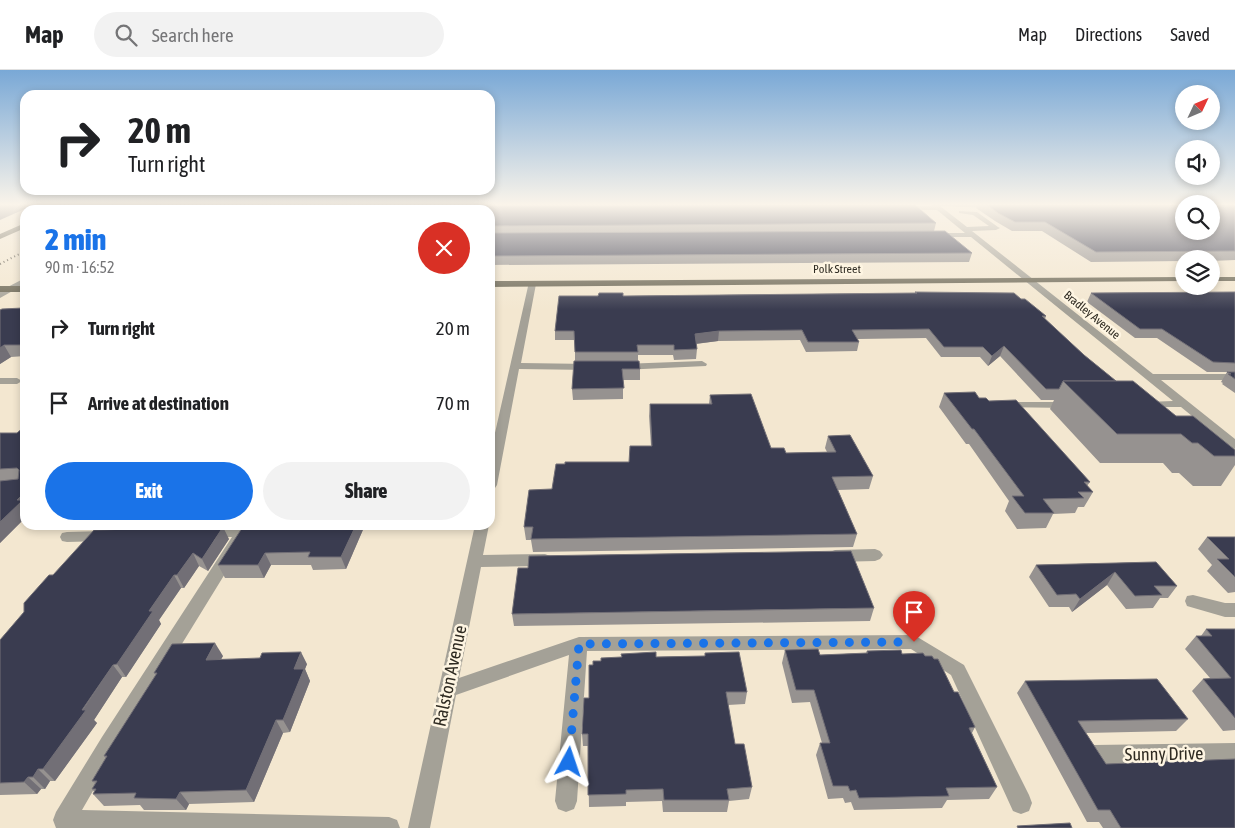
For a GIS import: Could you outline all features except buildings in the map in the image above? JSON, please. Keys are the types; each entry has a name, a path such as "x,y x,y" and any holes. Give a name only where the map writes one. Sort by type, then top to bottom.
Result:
{"main road":[{"name":"Polk Street","path":"495,284 1175,279"},
{"path":"1220,279 1235,279"},
{"path":"0,289 20,289"}],"street":[{"name":"Bradley Avenue","path":"978,239 1235,446"},
{"path":"0,295 20,284"},
{"path":"495,460 532,284"},
{"path":"515,366 602,367 702,364"},
{"path":"1149,377 1235,377"},
{"path":"0,381 17,381"},
{"path":"1138,405 1184,404"},
{"path":"993,405 1080,405"},
{"path":"194,533 225,530"},
{"path":"245,530 109,744 64,820 389,828"},
{"name":"Ralston Avenue","path":"419,828 481,530"},
{"path":"67,537 116,535"},
{"path":"817,556 876,555"},
{"path":"474,561 562,560"},
{"path":"1193,601 1225,610 1235,610"},
{"path":"447,690 579,644 914,642 958,670 1020,802"},
{"path":"566,801 579,644"},
{"name":"Sunny Drive","path":"1094,755 1235,753"}],"railway":[{"path":"0,264 20,254"}],"route":[{"path":"569,762 579,644 914,642"}]}
